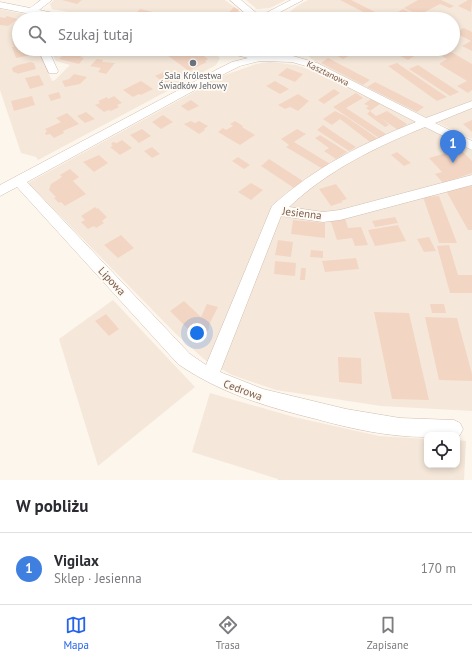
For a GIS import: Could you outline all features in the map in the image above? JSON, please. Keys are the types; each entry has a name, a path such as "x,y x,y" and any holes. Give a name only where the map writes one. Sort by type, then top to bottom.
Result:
{"street":[{"path":"0,5 31,12 47,0"},
{"path":"235,0 250,12"},
{"path":"273,12 298,0"},
{"path":"46,56 53,71"},
{"name":"Kasztanowa","path":"222,71 226,56"},
{"name":"Kasztanowa","path":"252,56 260,58 276,56"},
{"name":"Kasztanowa","path":"296,56 472,146"},
{"path":"0,191 222,71 236,64 260,58"},
{"name":"Jesienna","path":"276,210 289,197 338,163 375,142 472,104"},
{"name":"Jesienna","path":"276,210 323,217 340,215 472,180"},
{"name":"Lipowa","path":"19,181 184,359 210,376"},
{"name":"Cedrowa","path":"276,210 210,376 227,385 254,395 356,421 401,427 454,429"}],"shaded area":[{"path":"54,0 225,0 241,12 68,12 52,9 50,4"},
{"path":"246,0 286,0 270,8 257,9"},
{"path":"308,0 472,0 472,139 316,62 308,56 460,56 460,12 290,12"},
{"path":"0,9 14,12 12,12 12,56 40,56 52,81 55,80 70,65 56,61 54,56 218,56 220,58 216,65 38,160 36,157 21,153 0,90"},
{"path":"270,62 296,65 308,69 351,88 472,151 472,411 381,406 276,390 232,375 205,360 176,334 28,183 225,75 256,64"},
{"path":"113,300 195,387 98,466 59,339"},
{"path":"210,393 294,417 379,436 424,439 424,468 460,468 460,440 466,441 464,480 278,480 192,452"}],"building":[{"path":"62,0 82,0 77,4"},
{"path":"340,0 351,0 375,12 363,12"},
{"path":"418,0 441,0 454,6 450,8 440,4 425,12 413,12 404,8"},
{"path":"468,0 472,0 471,12 458,6"},
{"path":"234,7 239,10 237,12 229,12"},
{"path":"140,9 153,12 137,12"},
{"path":"403,9 409,12 398,12"},
{"path":"7,16 12,18 12,23 8,26 0,25 0,17 5,18"},
{"path":"464,28 472,32 472,51 462,46 471,41 460,35 460,30"},
{"path":"15,56 26,56 16,58"},
{"path":"62,56 82,56 80,57 84,58 79,64 59,59"},
{"path":"168,56 204,56 208,59 205,61 207,62 189,71"},
{"path":"338,56 349,56 343,59"},
{"path":"400,56 414,56 408,60"},
{"path":"442,56 458,56 472,64 472,90 468,93 457,86 467,81 439,64 447,59"},
{"path":"328,58 370,80 363,85 321,63"},
{"path":"97,59 103,60 102,62 115,63 106,74 98,72 101,68 90,66"},
{"path":"31,62 34,63 36,69 17,74 13,72 12,68"},
{"path":"397,63 447,97 437,101 388,66"},
{"path":"418,65 459,92 450,96 409,69"},
{"path":"287,68 303,74 295,82 278,75"},
{"path":"168,70 174,73 177,77 171,82 169,81 165,83 155,76"},
{"path":"74,74 87,77 80,84 65,87 62,81 69,79"},
{"path":"39,75 44,85 30,89 25,78"},
{"path":"141,81 153,89 133,97 123,90"},
{"path":"275,81 289,89 280,94 266,86"},
{"path":"375,82 424,107 417,112 367,87"},
{"path":"334,89 340,93 324,104 318,100"},
{"path":"59,92 61,98 51,101 48,95"},
{"path":"356,93 363,98 346,108 386,134 379,138 333,107"},
{"path":"298,94 309,101 298,111 290,107 285,109 278,105"},
{"path":"32,96 35,105 14,111 11,101"},
{"path":"114,96 122,103 117,105 119,107 111,111 109,110 104,112 95,105 100,103 98,101"},
{"path":"371,99 380,104 370,111 366,108 369,106 364,104"},
{"path":"191,100 199,106 188,111 181,106"},
{"path":"335,111 345,116 377,138 370,142 340,119 332,125 323,119"},
{"path":"370,111 376,116 387,111 407,124 398,130 382,119 389,125 385,127 367,114"},
{"path":"86,112 95,119 85,123 77,116"},
{"path":"67,113 79,124 63,131 64,133 54,138 50,134 46,135 45,133 47,131 45,129 61,122 56,118"},
{"path":"163,115 173,122 161,129 152,122"},
{"path":"472,120 472,132 463,124"},
{"path":"191,121 195,123 199,121 208,126 199,134 184,124"},
{"path":"235,121 255,135 240,145 218,132 223,128 226,130 233,126 230,124"},
{"path":"323,125 356,147 349,151 317,130"},
{"path":"142,129 151,136 139,143 130,135"},
{"path":"297,129 306,134 294,142 330,164 323,169 286,147 289,145 281,139"},
{"path":"320,135 347,152 336,159 324,151 329,148 315,138"},
{"path":"122,140 132,148 120,155 110,147 113,146 111,144 113,142 117,143"},
{"path":"152,147 160,154 152,158 144,151"},
{"path":"460,149 472,161 472,173 443,183 435,174 442,172 429,158"},
{"path":"397,152 411,163 404,166 391,155"},
{"path":"99,155 108,163 94,172 83,162"},
{"path":"238,157 250,165 244,169 232,161"},
{"path":"269,159 306,183 297,190 261,166"},
{"path":"70,169 79,177 73,181 86,194 65,206 54,198 56,197 49,190 51,184 62,177 60,175"},
{"path":"251,183 263,190 251,200 238,192"},
{"path":"336,184 347,199 331,206 319,189"},
{"path":"472,186 472,230 468,230 445,189"},
{"path":"439,196 457,243 439,243 423,197"},
{"path":"95,207 107,217 102,221 104,223 96,228 94,226 88,229 81,222 85,220 81,216"},
{"path":"395,217 398,223 375,227 372,221"},
{"path":"345,218 348,228 361,227 368,245 355,246 352,238 337,240 330,219"},
{"path":"293,220 325,223 325,238 291,234"},
{"path":"398,225 406,241 375,246 368,230"},
{"path":"121,235 134,248 118,258 104,245"},
{"path":"429,237 436,251 424,252 417,239"},
{"path":"278,240 293,242 291,257 275,255"},
{"path":"449,245 458,275 472,275 472,293 450,293 437,246"},
{"path":"311,250 323,251 323,258 310,257"},
{"path":"356,258 359,269 325,272 322,261"},
{"path":"275,261 296,263 295,276 274,274"},
{"path":"301,268 306,268 305,280 300,280"},
{"path":"184,301 201,317 207,304 218,307 209,325 209,329 206,332 202,331 195,336 170,311"},
{"path":"430,304 444,304 446,313 432,313"},
{"path":"374,312 409,313 429,400 392,399"},
{"path":"106,314 119,329 109,336 95,321"},
{"path":"425,317 457,318 472,374 472,381 439,380"},
{"path":"338,357 361,358 362,384 339,382"}],"place":[{"name":"Sala Królestwa Świadków Jehowy","path":"193,63"},
{"name":"Vigilax","path":"453,163"}]}
